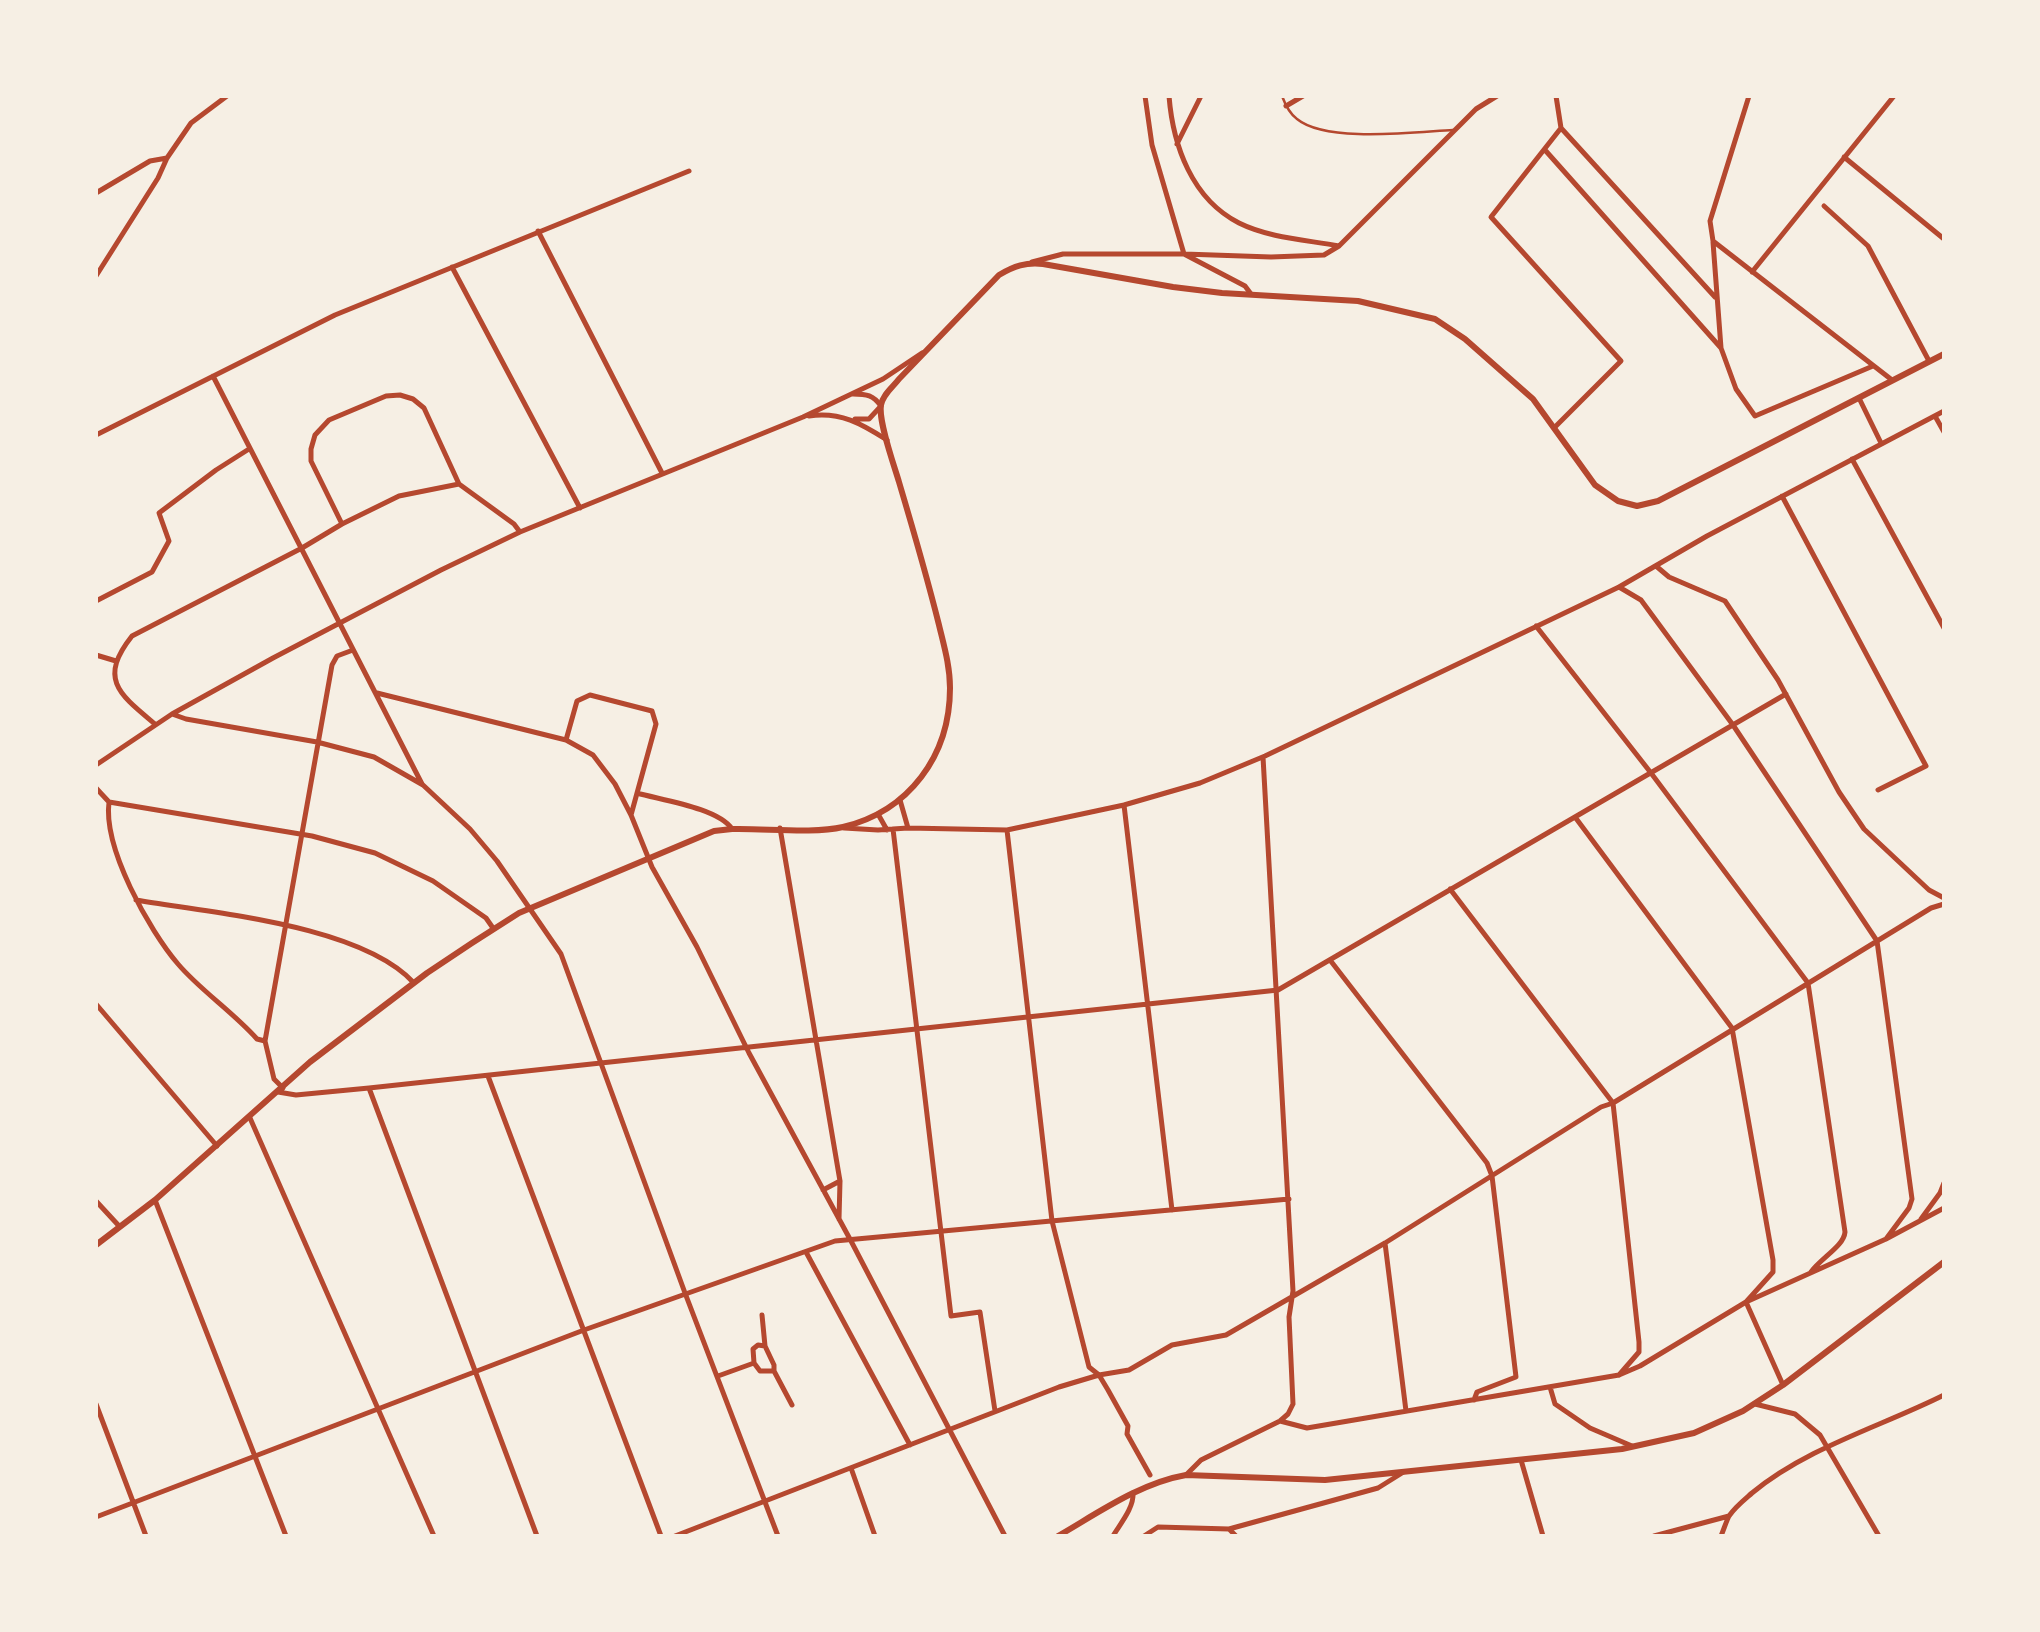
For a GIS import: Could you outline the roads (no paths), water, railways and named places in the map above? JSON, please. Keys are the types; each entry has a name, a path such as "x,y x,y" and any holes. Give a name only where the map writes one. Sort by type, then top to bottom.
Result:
{"street":[{"path":"96,276 191,123 227,96"},
{"path":"1145,96 1152,145 1184,254 1245,286 1251,294"},
{"path":"1169,96 1172,128 1191,178 1214,205 1238,223 1265,232 1339,246"},
{"path":"1177,144 1201,96"},
{"path":"1286,106 1303,96"},
{"path":"803,417 833,415 869,419 881,406 886,394 999,275 1026,263 1063,254 1271,257 1324,255 1339,246 1453,130 1476,109 1497,96"},
{"path":"1556,96 1561,128 1716,298"},
{"path":"1749,96 1710,222 1721,348 1736,389 1755,416 1873,366"},
{"path":"1752,272 1894,96"},
{"path":"1555,427 1621,361 1492,216 1561,128"},
{"path":"1545,150 1721,348"},
{"path":"1844,157 1944,239"},
{"path":"96,193 150,161 167,158"},
{"path":"96,435 335,315 690,171"},
{"path":"1824,206 1867,246 1929,361"},
{"path":"538,231 662,473"},
{"path":"1713,241 1892,380"},
{"path":"1026,263 1063,266 1173,287 1358,301 1435,319 1465,339 1513,378 1555,427 1595,485 1618,501 1637,506 1658,501 1944,354"},
{"path":"452,267 580,508"},
{"path":"96,765 172,714 441,570 520,532 803,417 883,379 930,347"},
{"path":"213,376 423,785"},
{"path":"841,827 876,816 900,800 921,779 935,756 945,727 951,688 934,607 887,440 881,406 875,398 867,394 850,394"},
{"path":"342,524 311,461 315,435 329,420 386,396 400,395 412,399 424,408 459,484 514,524 520,532"},
{"path":"1858,398 1881,443"},
{"path":"96,1245 155,1200 310,1062 414,983 519,913 714,831 732,828 841,827 1005,830 1124,805 1200,783 1263,757 1619,587 1852,458 1944,411"},
{"path":"1935,416 1944,432"},
{"path":"852,419 887,440"},
{"path":"96,601 152,572 170,541 159,513 249,449"},
{"path":"1852,458 1944,628"},
{"path":"155,724 117,688 116,661 132,636 400,496 459,484"},
{"path":"1782,496 1926,766 1878,790"},
{"path":"1656,566 1669,577 1725,601 1786,694 1839,792 1864,829 1929,890 1944,898"},
{"path":"1619,587 1641,600 1733,725 1877,941 1912,1199 1909,1208 1886,1239"},
{"path":"1536,626 1651,773 1808,983 1845,1232 1842,1243 1820,1259 1811,1272"},
{"path":"353,650 334,659 265,1041 274,1079 280,1090 296,1095 1278,990 1786,694"},
{"path":"96,655 116,661"},
{"path":"377,693 566,740 593,755 615,784 657,877 697,947 747,1048 1005,1536"},
{"path":"566,740 577,701 590,695 652,711 656,724 631,815"},
{"path":"172,714 374,757 423,785 470,829 498,861 561,954 685,1293 778,1536"},
{"path":"1186,1475 1201,1460 1280,1421 1288,1414 1293,1404 1289,1317 1294,1297 1263,757"},
{"path":"96,788 109,802 342,843 406,867 460,899 486,918 493,928"},
{"path":"637,793 708,813 727,821 732,828"},
{"path":"900,800 908,828"},
{"path":"109,802 108,813 120,860 135,900 179,966 257,1039 265,1041"},
{"path":"1124,805 1172,1210"},
{"path":"876,816 890,829 951,1316 980,1312 995,1411"},
{"path":"1575,817 1732,1028 1773,1261 1773,1272 1746,1302"},
{"path":"780,828 840,1181 839,1220"},
{"path":"1005,830 1052,1221 1089,1367 1099,1375 1128,1426 1127,1434 1150,1475"},
{"path":"1450,890 1613,1103 1639,1342 1639,1352 1619,1375"},
{"path":"135,900 326,934 387,962 414,983"},
{"path":"675,1536 995,1411 1099,1375 1129,1370 1172,1345 1226,1335 1385,1243 1601,1107 1613,1103 1931,908 1944,904"},
{"path":"1330,960 1487,1163 1492,1177 1516,1377 1477,1392 1474,1400"},
{"path":"96,1004 217,1146"},
{"path":"488,1076 661,1536"},
{"path":"369,1088 537,1536"},
{"path":"250,1118 433,1536"},
{"path":"823,1190 840,1181"},
{"path":"1919,1222 1944,1183"},
{"path":"96,1517 584,1330 835,1241 1289,1199"},
{"path":"155,1200 286,1536"},
{"path":"96,1201 120,1227"},
{"path":"1280,1421 1307,1428 1619,1375 1640,1366 1746,1302 1886,1239 1944,1209"},
{"path":"1385,1243 1406,1410"},
{"path":"806,1252 910,1445"},
{"path":"1058,1536 1133,1493 1164,1480 1186,1475 1325,1480 1632,1446 1694,1433 1755,1404 1783,1385 1944,1262"},
{"path":"1746,1302 1783,1385"},
{"path":"762,1315 765,1346 774,1364 774,1371 792,1405"},
{"path":"765,1346 758,1345 753,1349 754,1363 760,1371 774,1371"},
{"path":"718,1376 754,1363"},
{"path":"1550,1387 1555,1404 1590,1428 1632,1446"},
{"path":"1721,1536 1729,1516 1737,1506 1770,1479 1826,1447 1904,1415 1944,1395"},
{"path":"96,1404 146,1536"},
{"path":"1755,1404 1795,1414 1820,1435 1879,1536"},
{"path":"1521,1460 1543,1536"},
{"path":"851,1468 875,1536"},
{"path":"1144,1536 1158,1527 1229,1529 1378,1488 1403,1472"},
{"path":"1113,1536 1128,1512 1134,1498 1133,1493"},
{"path":"1654,1536 1729,1516"},
{"path":"1229,1529 1236,1536"}],"lane":[{"path":"1282,96 1296,119 1324,132 1453,130"}]}
